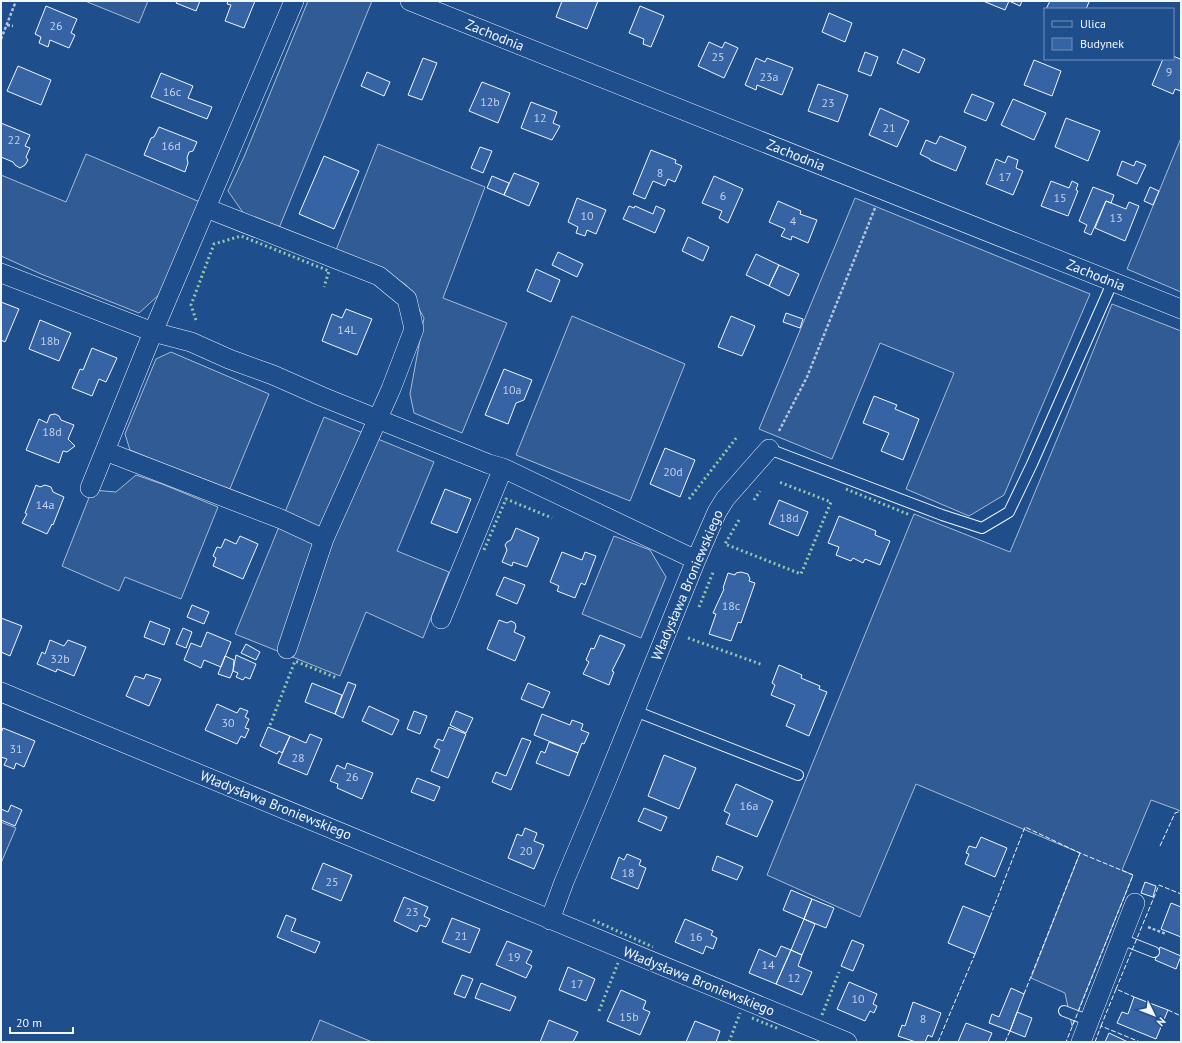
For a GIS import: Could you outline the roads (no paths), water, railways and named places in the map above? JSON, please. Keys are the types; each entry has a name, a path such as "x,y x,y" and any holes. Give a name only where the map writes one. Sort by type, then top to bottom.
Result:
{"street":[{"path":"90,488 153,332 294,1"},
{"name":"Zachodnia","path":"410,1 1181,309"},
{"path":"206,208 379,276 407,299 414,329 391,389 324,539 287,649"},
{"path":"1,273 153,332 191,342 377,419 503,468 696,560"},
{"name":"Władysława Broniewskiego","path":"550,920 564,882 717,512 725,499 769,450"},
{"path":"105,451 281,519 324,539"},
{"path":"441,619 503,468"},
{"name":"Władysława Broniewskiego","path":"1,692 847,1042"},
{"path":"1081,1042 1135,902"}],"lane":[{"path":"769,450 942,515 982,528 1009,512 1032,464 1113,281"},
{"path":"635,711 798,776"},
{"path":"1121,939 1154,952"},
{"path":"1064,1011 1090,1021"}]}
